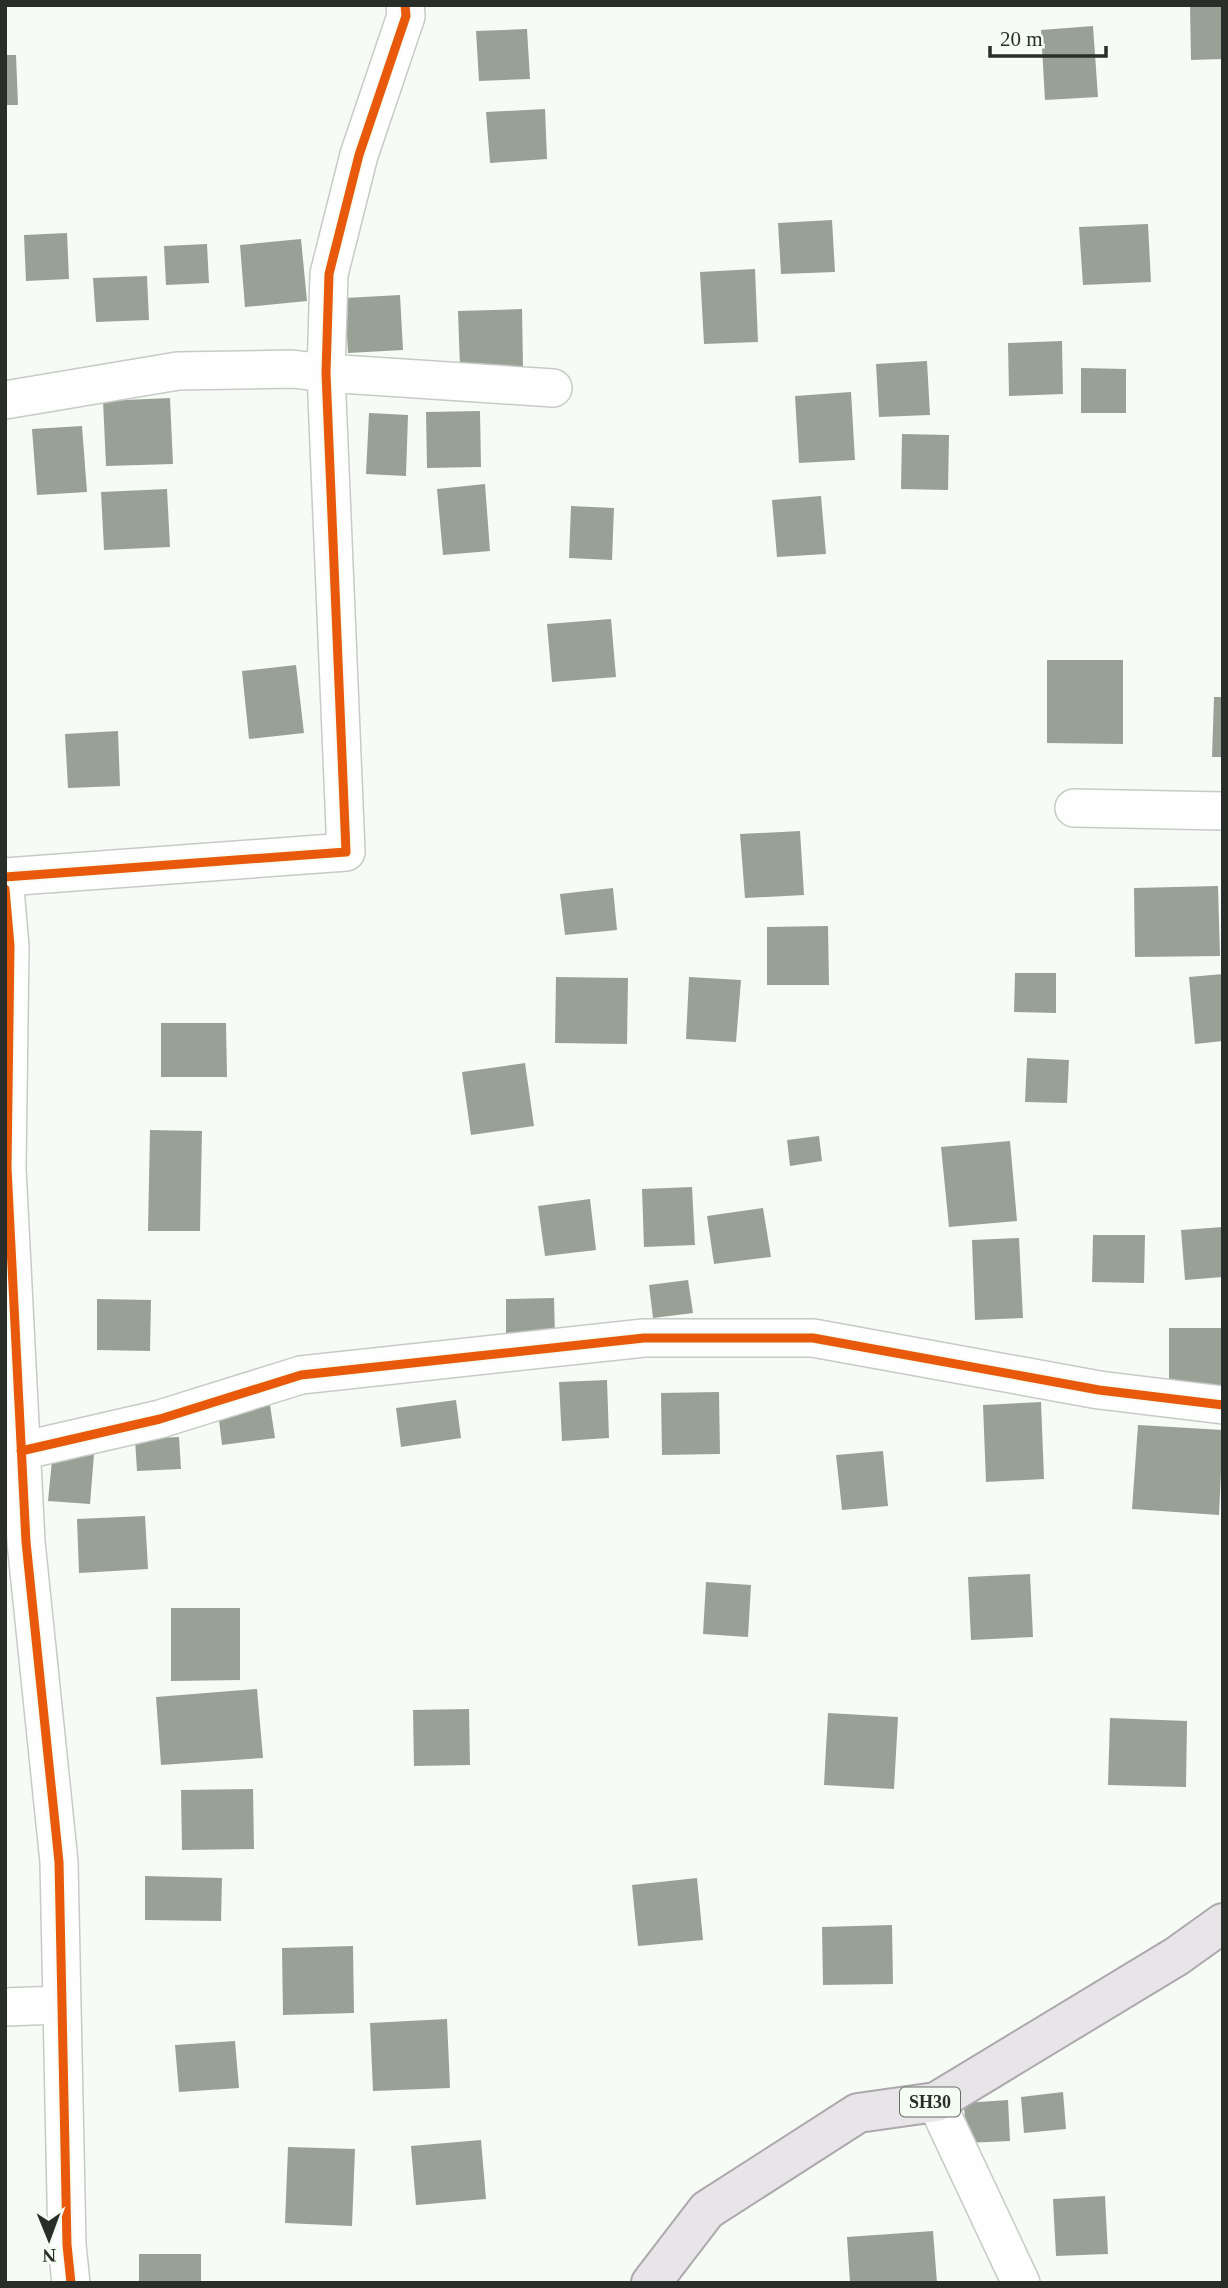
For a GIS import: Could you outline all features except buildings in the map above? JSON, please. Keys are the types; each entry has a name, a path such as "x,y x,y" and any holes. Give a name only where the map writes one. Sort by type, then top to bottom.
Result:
{"main road":[{"name":"SH30","path":"652,2283 707,2210 858,2113 936,2102 1177,1956 1223,1923"}],"street":[{"path":"5,877 346,852 326,373 328,274 359,155 407,16 405,5"},
{"path":"5,400 178,371 292,369 553,388"},
{"path":"1074,808 1223,811"},
{"path":"5,889 10,946 7,1168 26,1542 59,1862 66,2245 71,2283"},
{"path":"21,1451 160,1419 301,1376 643,1338 813,1338 1100,1390 1223,1405"},
{"path":"5,2007 60,2005"},
{"path":"936,2102 1021,2283"}],"cycle path":[{"path":"5,877 346,852 326,373 329,274 359,155 406,16 405,5"},
{"path":"5,889 10,946 7,1168 26,1542 59,1862 67,2245 71,2283"},
{"path":"21,1451 160,1419 301,1375 644,1338 813,1338 1099,1390 1223,1405"}]}
